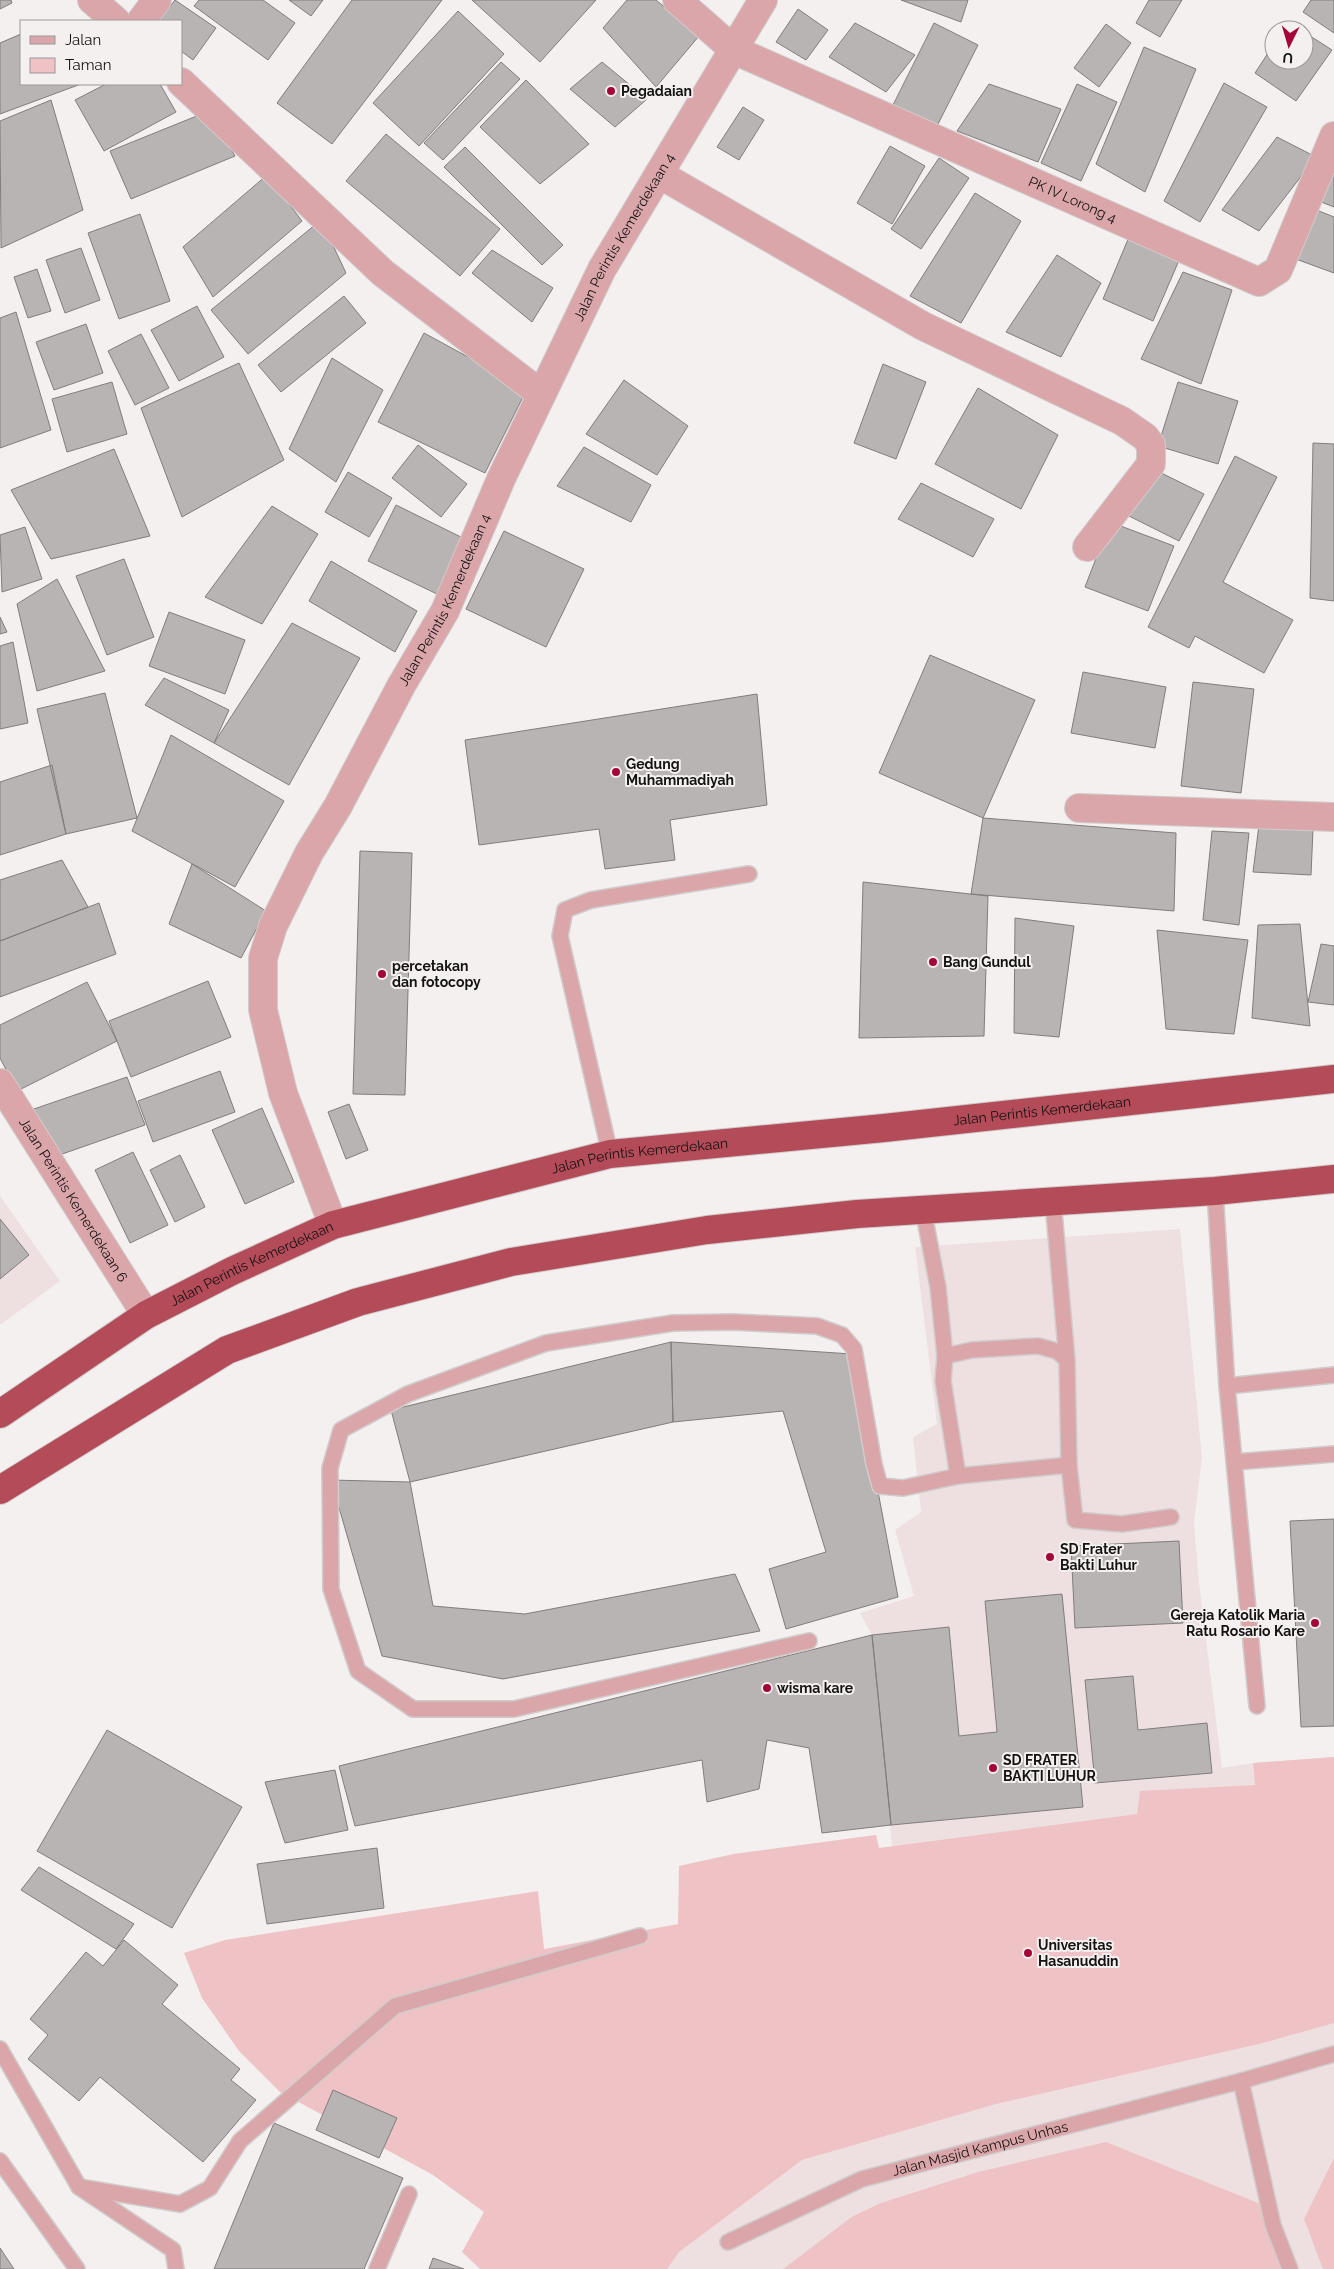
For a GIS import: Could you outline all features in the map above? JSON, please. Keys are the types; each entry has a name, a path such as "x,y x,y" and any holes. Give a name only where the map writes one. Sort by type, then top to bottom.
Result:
{"highway":[{"name":"Jalan Perintis Kemerdekaan","path":"0,1414 146,1315 232,1271 333,1225 610,1154 1334,1079"},
{"path":"0,1490 227,1350 358,1302 512,1262 677,1234 857,1214 1215,1191 1334,1179"}],"street":[{"path":"92,0 115,20"},
{"path":"142,20 157,0"},
{"path":"677,0 734,50"},
{"name":"Jalan Perintis Kemerdekaan 4","path":"333,1225 283,1093 263,1010 263,958 274,926 309,853 338,806 401,686 445,611 501,479 541,394 570,339 602,269 763,0"},
{"name":"PK IV Lorong 4","path":"734,50 1259,282 1278,270 1334,136"},
{"path":"182,83 383,273 541,394"},
{"path":"659,174 924,326 1122,421 1145,437 1151,445 1151,464 1087,547"},
{"path":"1079,808 1334,817"},
{"name":"Jalan Perintis Kemerdekaan 6","path":"0,1083 146,1315"}],"lane":[{"path":"610,1154 560,936 565,910 591,900 749,874"},
{"path":"1215,1191 1227,1386 1257,1706"},
{"path":"1053,1201 1067,1360 1069,1465 1075,1520 1122,1524 1172,1517"},
{"path":"923,1209 938,1287 945,1356 943,1381 958,1476"},
{"path":"809,1641 514,1709 413,1709 358,1671 331,1589 330,1468 341,1430 408,1394 546,1343 673,1323 734,1322 816,1326 842,1335 854,1349 874,1464 880,1486 903,1488 958,1476 1069,1465"},
{"path":"945,1356 972,1350 1038,1346 1057,1351 1067,1360"},
{"path":"1227,1386 1334,1375"},
{"path":"1235,1462 1334,1454"},
{"path":"79,2187 180,2204 210,2188 240,2141 395,2006 640,1936"},
{"path":"0,2049 79,2187 173,2250 176,2269"},
{"name":"Jalan Masjid Kampus Unhas","path":"728,2242 862,2179 1241,2081 1334,2054"},
{"path":"1241,2081 1273,2225 1290,2269"},
{"path":"0,2161 77,2269"},
{"path":"377,2269 408,2194"}],"shaded area":[{"path":"0,1196 60,1281 0,1325"},
{"name":"Universitas Hasanuddin","path":"1180,1229 1202,1458 1194,1522 1199,1583 1222,1768 1253,1763 1334,1757 1334,2269 562,2269 765,2040 679,1866 734,1854 876,1835 879,1848 892,1847 872,1635 860,1613 914,1596 895,1530 921,1512 913,1437 937,1424 915,1247"}],"green space":[{"path":"1334,1757 1334,2023 1263,2043 996,2104 802,2160 679,2252 667,2269 480,2269 462,2252 484,2212 433,2175 280,2092 239,2051 202,1998 184,1953 225,1940 538,1891 544,1949 678,1924 679,1866 734,1854 876,1835 879,1848 1137,1814 1140,1791 1255,1785 1253,1763"},
{"path":"1106,2142 1278,2211 1290,2269 783,2269 853,2216 881,2203 978,2172"},
{"path":"1334,2158 1334,2269 1323,2269 1304,2219"}],"building":[{"path":"0,0 11,0 12,3 0,9"},
{"path":"175,0 216,28 193,60 182,52 182,20 160,20"},
{"path":"199,0 263,0 295,23 268,60 194,6"},
{"path":"289,0 323,0 311,16"},
{"path":"352,0 442,0 332,144 277,103"},
{"path":"472,0 596,0 540,62"},
{"path":"627,0 656,0 699,36 656,87 603,28"},
{"path":"901,0 968,0 961,22"},
{"path":"1149,0 1182,0 1160,37 1136,23"},
{"path":"1311,0 1334,0 1334,33 1303,12"},
{"path":"798,9 828,30 806,60 776,42"},
{"path":"458,11 504,54 419,146 373,103"},
{"path":"855,23 915,55 886,92 829,57"},
{"path":"934,23 978,45 936,128 892,107"},
{"path":"1106,24 1131,43 1099,87 1074,68"},
{"path":"20,34 20,85 78,85 0,114 0,43"},
{"path":"1314,38 1332,50 1296,101 1255,73 1264,59 1264,70 1314,70"},
{"path":"1144,47 1196,69 1145,192 1096,164"},
{"path":"501,62 520,79 443,160 424,143"},
{"path":"602,62 647,99 615,127 570,89"},
{"path":"526,80 589,144 540,184 480,127"},
{"path":"1224,83 1267,107 1200,222 1164,201"},
{"path":"989,84 1061,109 1038,162 957,131"},
{"path":"1077,84 1117,102 1081,181 1041,163"},
{"path":"104,85 161,85 176,112 104,151 75,100"},
{"path":"51,100 83,210 1,248 0,121"},
{"path":"743,107 764,120 739,160 717,147"},
{"path":"209,111 235,156 131,199 110,151"},
{"path":"386,134 500,229 460,276 346,181"},
{"path":"1277,137 1316,157 1259,231 1222,210"},
{"path":"890,146 925,166 892,224 857,203"},
{"path":"465,147 563,245 542,265 444,167"},
{"path":"939,158 969,178 921,249 891,229"},
{"path":"1334,159 1334,207 1316,200"},
{"path":"267,175 302,221 213,297 183,247"},
{"path":"975,193 1021,221 961,323 910,296"},
{"path":"1314,209 1334,217 1334,273 1293,258"},
{"path":"140,214 170,301 119,319 88,233"},
{"path":"321,220 346,273 248,354 211,310"},
{"path":"1129,237 1180,258 1153,321 1103,299"},
{"path":"81,248 100,300 65,313 46,260"},
{"path":"492,250 553,288 532,322 472,273"},
{"path":"1057,255 1101,283 1061,357 1006,332"},
{"path":"37,269 51,311 28,318 14,277"},
{"path":"1183,272 1232,290 1201,384 1141,359"},
{"path":"344,296 366,323 281,392 258,365"},
{"path":"197,306 224,357 179,381 151,330"},
{"path":"16,312 51,430 0,448 0,318"},
{"path":"86,324 103,373 54,390 36,342"},
{"path":"424,333 527,389 485,473 378,422"},
{"path":"141,334 169,388 135,405 108,351"},
{"path":"332,358 383,390 336,482 289,449"},
{"path":"239,363 284,460 182,517 141,408"},
{"path":"883,364 926,382 896,459 854,443"},
{"path":"624,380 688,426 657,475 586,434"},
{"path":"112,382 127,434 67,452 52,399"},
{"path":"1178,382 1238,401 1218,464 1158,446"},
{"path":"978,388 1058,435 1021,509 935,464"},
{"path":"1313,443 1334,444 1334,601 1310,598"},
{"path":"418,445 467,484 441,517 392,478"},
{"path":"584,447 651,485 631,522 557,486"},
{"path":"114,449 150,536 51,559 11,490"},
{"path":"1235,456 1277,477 1223,582 1293,620 1264,673 1195,636 1189,648 1148,627"},
{"path":"1151,468 1204,494 1179,541 1127,515"},
{"path":"348,472 392,498 369,537 325,512"},
{"path":"921,483 994,519 973,557 898,519"},
{"path":"396,505 465,539 437,594 368,561"},
{"path":"272,506 318,534 262,624 205,597"},
{"path":"1110,522 1174,546 1148,611 1085,587"},
{"path":"25,527 42,579 2,592 0,535"},
{"path":"504,531 584,569 546,647 466,609"},
{"path":"124,559 154,637 107,655 76,576"},
{"path":"331,561 417,611 395,652 309,601"},
{"path":"57,579 105,671 37,691 17,604"},
{"path":"169,612 245,640 225,694 149,666"},
{"path":"0,617 7,632 0,634"},
{"path":"292,623 360,658 289,785 214,743"},
{"path":"13,642 28,723 0,729 0,646"},
{"path":"930,655 1035,700 983,818 879,773"},
{"path":"1083,672 1166,687 1155,748 1071,733"},
{"path":"164,678 229,710 214,743 145,705"},
{"path":"1193,682 1254,689 1241,793 1181,786"},
{"path":"105,693 137,818 66,834 37,709"},
{"name":"Gedung Muhammadiyah","path":"757,694 767,805 670,820 675,860 605,869 599,829 479,845 465,740"},
{"path":"171,735 284,801 235,887 132,831"},
{"path":"52,765 66,834 0,855 0,782"},
{"path":"983,818 1176,833 1174,911 971,894"},
{"path":"1259,825 1313,829 1311,875 1253,872"},
{"path":"1212,831 1249,833 1239,925 1203,920"},
{"name":"percetakan dan fotocopy","path":"360,851 412,853 405,1095 353,1094"},
{"path":"62,860 88,907 0,941 0,880"},
{"path":"192,864 266,911 241,958 169,924"},
{"path":"863,882 988,896 984,1036 859,1038"},
{"path":"99,903 116,954 0,997 0,941"},
{"path":"1015,918 1074,926 1059,1037 1014,1033"},
{"path":"1300,924 1310,1026 1252,1018 1258,925"},
{"path":"1157,930 1248,940 1234,1034 1166,1029"},
{"path":"1321,944 1334,946 1334,1005 1308,1002"},
{"path":"208,981 231,1037 131,1077 109,1021"},
{"path":"87,982 117,1041 17,1091 0,1058 0,1025"},
{"path":"220,1071 235,1112 153,1142 138,1101"},
{"path":"127,1077 145,1125 48,1159 31,1110"},
{"path":"349,1104 368,1150 346,1159 328,1112"},
{"path":"262,1108 294,1182 245,1204 212,1130"},
{"path":"133,1152 168,1225 130,1243 95,1170"},
{"path":"180,1155 205,1207 175,1222 150,1170"},
{"path":"0,1219 29,1255 0,1279"},
{"path":"671,1342 673,1422 410,1482 391,1410"},
{"path":"671,1342 852,1354 898,1597 786,1629 769,1569 826,1552 783,1411 673,1422"},
{"path":"331,1480 410,1482 433,1606 525,1614 735,1574 760,1631 503,1679 382,1656"},
{"name":"Gereja Katolik Maria Ratu Rosario Kare","path":"1334,1519 1334,1726 1301,1727 1290,1521"},
{"path":"1179,1541 1183,1623 1075,1628 1071,1546"},
{"path":"1062,1594 1083,1807 891,1825 872,1635 949,1627 959,1736 997,1732 985,1601"},
{"name":"wisma kare","path":"872,1635 891,1825 822,1833 809,1748 767,1740 759,1789 707,1802 702,1760 355,1826 339,1766"},
{"path":"1133,1676 1138,1730 1207,1723 1212,1773 1095,1783 1085,1680"},
{"path":"107,1730 242,1807 172,1928 37,1851"},
{"path":"335,1770 348,1830 285,1843 265,1782"},
{"path":"377,1848 384,1908 267,1924 257,1864"},
{"path":"39,1867 134,1924 116,1949 21,1890"},
{"path":"124,1940 178,1985 162,2004 240,2069 231,2080 256,2100 203,2162 100,2077 79,2101 28,2059 48,2035 30,2019 86,1952 103,1966"},
{"path":"333,2090 397,2118 379,2158 316,2130"},
{"path":"274,2123 403,2178 364,2269 214,2269"},
{"path":"0,2248 14,2269 0,2269"},
{"path":"433,2258 464,2269 429,2269"}],"place":[{"name":"Pegadaian","path":"611,91"},
{"name":"Gedung Muhammadiyah","path":"616,772"},
{"name":"Bang Gundul","path":"933,962"},
{"name":"percetakan dan fotocopy","path":"382,974"},
{"name":"SD Frater Bakti Luhur","path":"1050,1557"},
{"name":"Gereja Katolik Maria Ratu Rosario Kare","path":"1315,1623"},
{"name":"wisma kare","path":"767,1688"},
{"name":"SD FRATER BAKTI LUHUR","path":"993,1768"},
{"name":"Universitas Hasanuddin","path":"1028,1953"}]}
